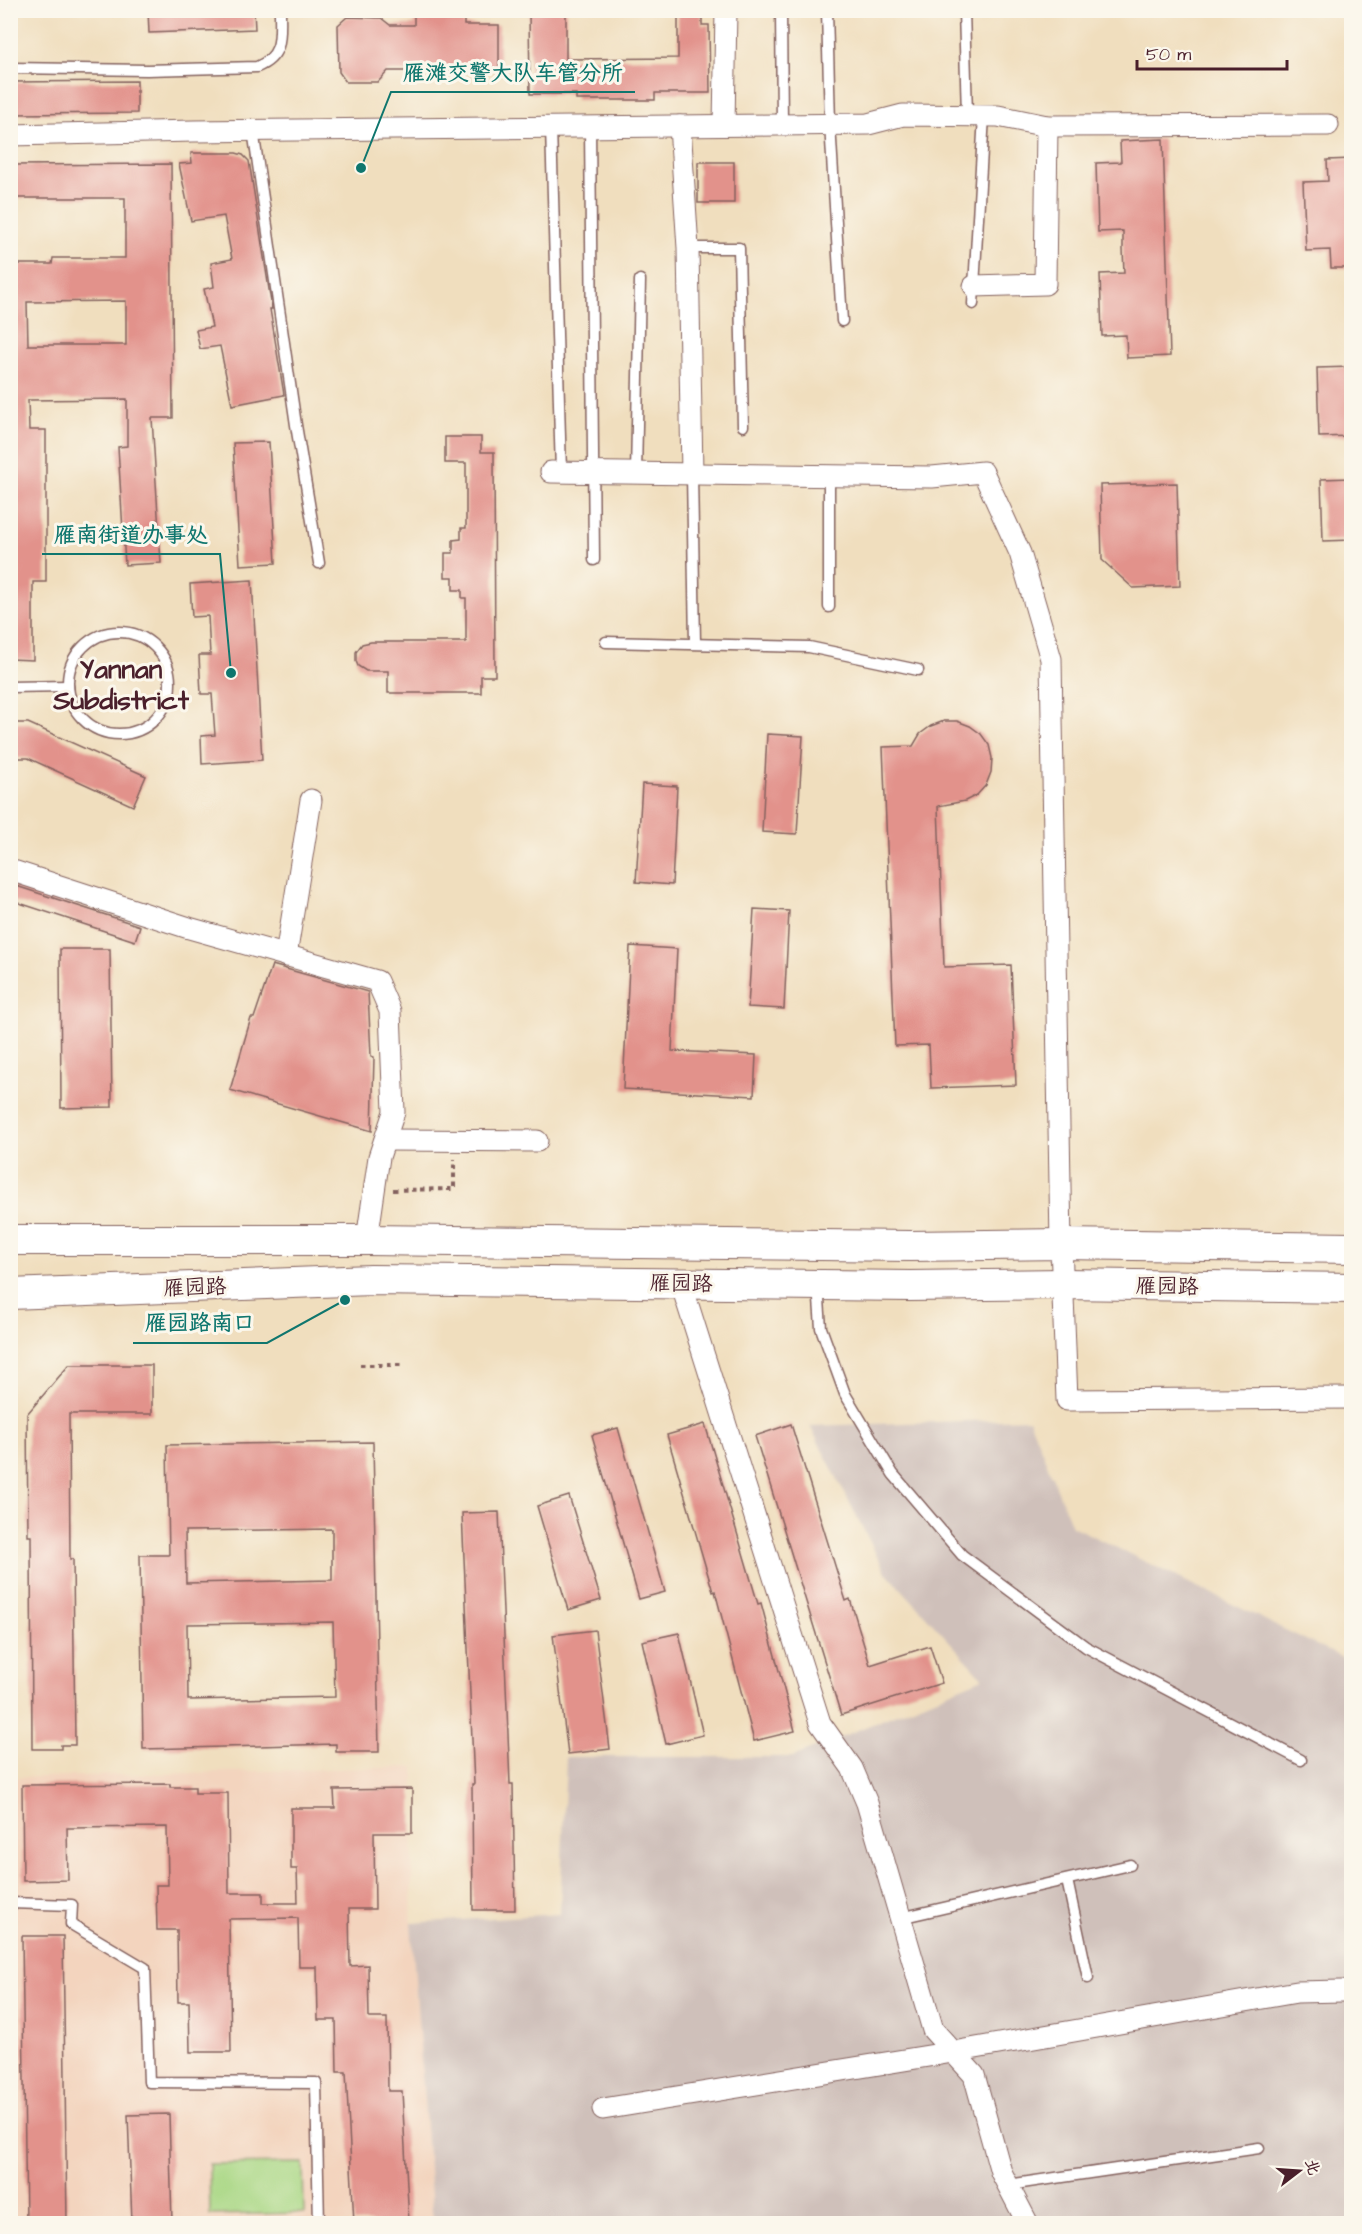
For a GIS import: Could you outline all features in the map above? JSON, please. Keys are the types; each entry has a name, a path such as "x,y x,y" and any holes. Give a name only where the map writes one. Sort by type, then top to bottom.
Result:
{"main road":[{"name":"雁园路","path":"10,1240 367,1240 910,1246 1062,1244 1352,1248"},
{"name":"雁园路","path":"10,1294 371,1280 1352,1288"}],"street":[{"path":"724,125 726,10"},
{"path":"10,135 254,130 868,124 903,115 998,116 1047,126 1328,125"},
{"path":"680,126 688,248 692,474"},
{"path":"973,295 1045,284 1047,126"},
{"path":"556,472 932,477 983,472 1020,553 1051,659 1067,1400 1352,1398"},
{"path":"286,956 311,800"},
{"path":"10,870 189,928 376,981 390,1011 394,1112 379,1157 367,1240"},
{"path":"385,1140 537,1141"},
{"path":"681,1283 820,1723 852,1768 867,1803 933,2030 974,2074 1002,2172 1028,2223"},
{"path":"603,2109 953,2052 1297,1992 1347,1992"}],"lane":[{"path":"10,68 147,70 257,67 274,56 279,47 280,10"},
{"path":"781,10 783,124"},
{"path":"827,10 830,124 842,321"},
{"path":"964,10 976,116 973,295"},
{"path":"590,126 594,560"},
{"path":"551,127 556,472"},
{"path":"254,130 296,424 319,563"},
{"path":"688,248 739,248 743,426"},
{"path":"636,474 640,280"},
{"path":"692,474 695,643"},
{"path":"829,476 829,607"},
{"path":"116,632 136,635 154,645 165,661 170,680 168,700 157,717 141,729 122,734 102,731 85,721 73,705 68,686 71,666 81,649 97,637 116,632"},
{"path":"606,642 809,647 918,670"},
{"path":"10,687 68,686"},
{"path":"818,1285 821,1328 845,1394 893,1474 962,1555 1086,1647 1301,1760"},
{"path":"900,1918 1130,1865"},
{"path":"1068,1880 1088,1978"},
{"path":"10,1903 72,1905 70,1924 145,1968 149,2082 316,2082 319,2223"},
{"path":"1008,2185 1259,2148"}],"path":[{"path":"386,1190 454,1189 455,1140"},
{"path":"360,1365 402,1365"}],"shaded area":[{"path":"1029,1419 1072,1526 1351,1662 1351,2223 433,2223 411,1923 560,1914 566,1757 793,1757 983,1678 885,1571 810,1426"},
{"path":"414,1767 411,1923 433,2223 11,2223 10,1778"}],"green space":[{"path":"303,2163 304,2213 210,2215 209,2164"}],"building":[{"path":"148,10 254,10 255,29 149,33"},
{"path":"414,10 464,10 464,25 499,25 499,71 388,71 378,82 346,82 339,72 338,25 347,17 381,18 390,25 414,25"},
{"path":"529,10 566,10 566,59 678,58 678,10 702,10 702,25 709,25 710,93 655,93 655,100 576,100 576,94 530,94"},
{"path":"137,81 137,113 10,114 10,82"},
{"path":"1163,139 1170,356 1127,358 1126,335 1102,336 1100,274 1124,273 1123,231 1098,232 1096,163 1121,162 1120,141"},
{"path":"191,153 236,153 243,155 249,161 284,395 232,405 220,346 200,349 196,330 212,327 204,289 214,287 211,263 232,259 224,216 191,221 179,164 192,163"},
{"path":"1352,159 1352,268 1331,268 1330,250 1306,251 1303,182 1328,181 1327,160"},
{"path":"698,162 734,162 734,203 698,203"},
{"path":"171,164 173,418 152,418 161,563 125,565 118,447 127,446 127,399 28,400 29,430 46,430 46,582 33,582 33,660 10,659 10,264 52,264 53,258 125,258 125,198 10,198 10,165","holes":["126,301 126,345 28,345 27,302"]},
{"path":"1352,367 1352,436 1319,437 1317,368"},
{"path":"445,437 481,437 481,452 494,452 495,676 481,676 481,693 388,693 388,671 366,671 358,666 356,652 362,644 371,642 466,642 466,598 462,598 462,590 453,590 453,577 445,577 445,553 453,553 453,540 461,539 461,528 466,528 466,463 445,463"},
{"path":"269,442 276,563 240,565 233,443"},
{"path":"1352,478 1352,540 1323,541 1321,479"},
{"path":"1177,483 1180,586 1133,588 1102,560 1100,485"},
{"path":"252,580 262,760 202,764 201,736 215,735 212,694 201,694 199,655 210,655 208,616 192,617 190,584"},
{"path":"944,721 957,721 981,734 989,745 992,758 991,772 986,785 977,795 965,801 938,806 944,967 1011,965 1016,1085 931,1088 929,1045 895,1046 883,747 913,746 920,734"},
{"path":"10,723 28,723 146,776 133,806 28,758 10,758"},
{"path":"767,734 803,736 797,834 762,832"},
{"path":"642,784 677,786 672,885 636,882"},
{"path":"10,884 140,926 135,941 10,900"},
{"path":"754,909 789,911 784,1009 748,1007"},
{"path":"630,946 677,949 672,1051 756,1055 754,1096 623,1089"},
{"path":"60,949 110,949 112,1107 61,1108"},
{"path":"272,965 368,992 371,1056 374,1057 372,1131 230,1090 251,1018 254,1018"},
{"path":"69,1365 152,1365 152,1414 69,1414 75,1745 61,1745 61,1749 32,1749 31,1536 28,1536 27,1414"},
{"path":"705,1424 758,1604 761,1603 795,1731 754,1741 715,1591 713,1592 667,1435"},
{"path":"791,1424 846,1601 850,1599 870,1665 930,1646 942,1683 841,1715 755,1436"},
{"path":"618,1428 665,1592 639,1599 592,1435"},
{"path":"373,1442 379,1752 336,1752 336,1744 143,1749 140,1555 169,1555 167,1445","holes":["332,1529 332,1580 186,1583 185,1531","333,1622 335,1697 188,1700 187,1624"]},
{"path":"569,1496 601,1600 568,1610 537,1506"},
{"path":"499,1512 510,1784 513,1784 515,1910 473,1910 472,1784 474,1784 462,1513"},
{"path":"595,1630 610,1749 568,1754 553,1635"},
{"path":"679,1633 703,1735 666,1744 642,1641"},
{"path":"170,1784 170,1787 195,1787 195,1793 228,1793 229,1893 263,1893 263,1903 298,1903 297,1869 291,1869 291,1808 335,1808 334,1790 412,1789 412,1833 374,1833 375,1909 349,1909 350,1966 368,1965 369,2018 387,2018 388,2091 402,2091 409,2223 354,2223 346,2072 337,2072 336,2020 318,2020 317,1967 299,1967 298,1918 229,1919 231,2052 190,2052 189,2002 178,2002 177,1930 157,1930 156,1885 168,1885 167,1827 67,1828 68,1880 23,1881 22,1785"},
{"path":"22,1936 63,1936 67,2223 26,2223"},
{"path":"169,2114 172,2223 132,2223 128,2115"}],"place":[{"name":"雁滩交警大队车管分所","path":"361,168"},
{"name":"雁南街道办事处","path":"231,673"},
{"name":"雁园路南口","path":"345,1300"}],"district":[{"name":"Yannan Subdistrict","path":"121,684"}]}
